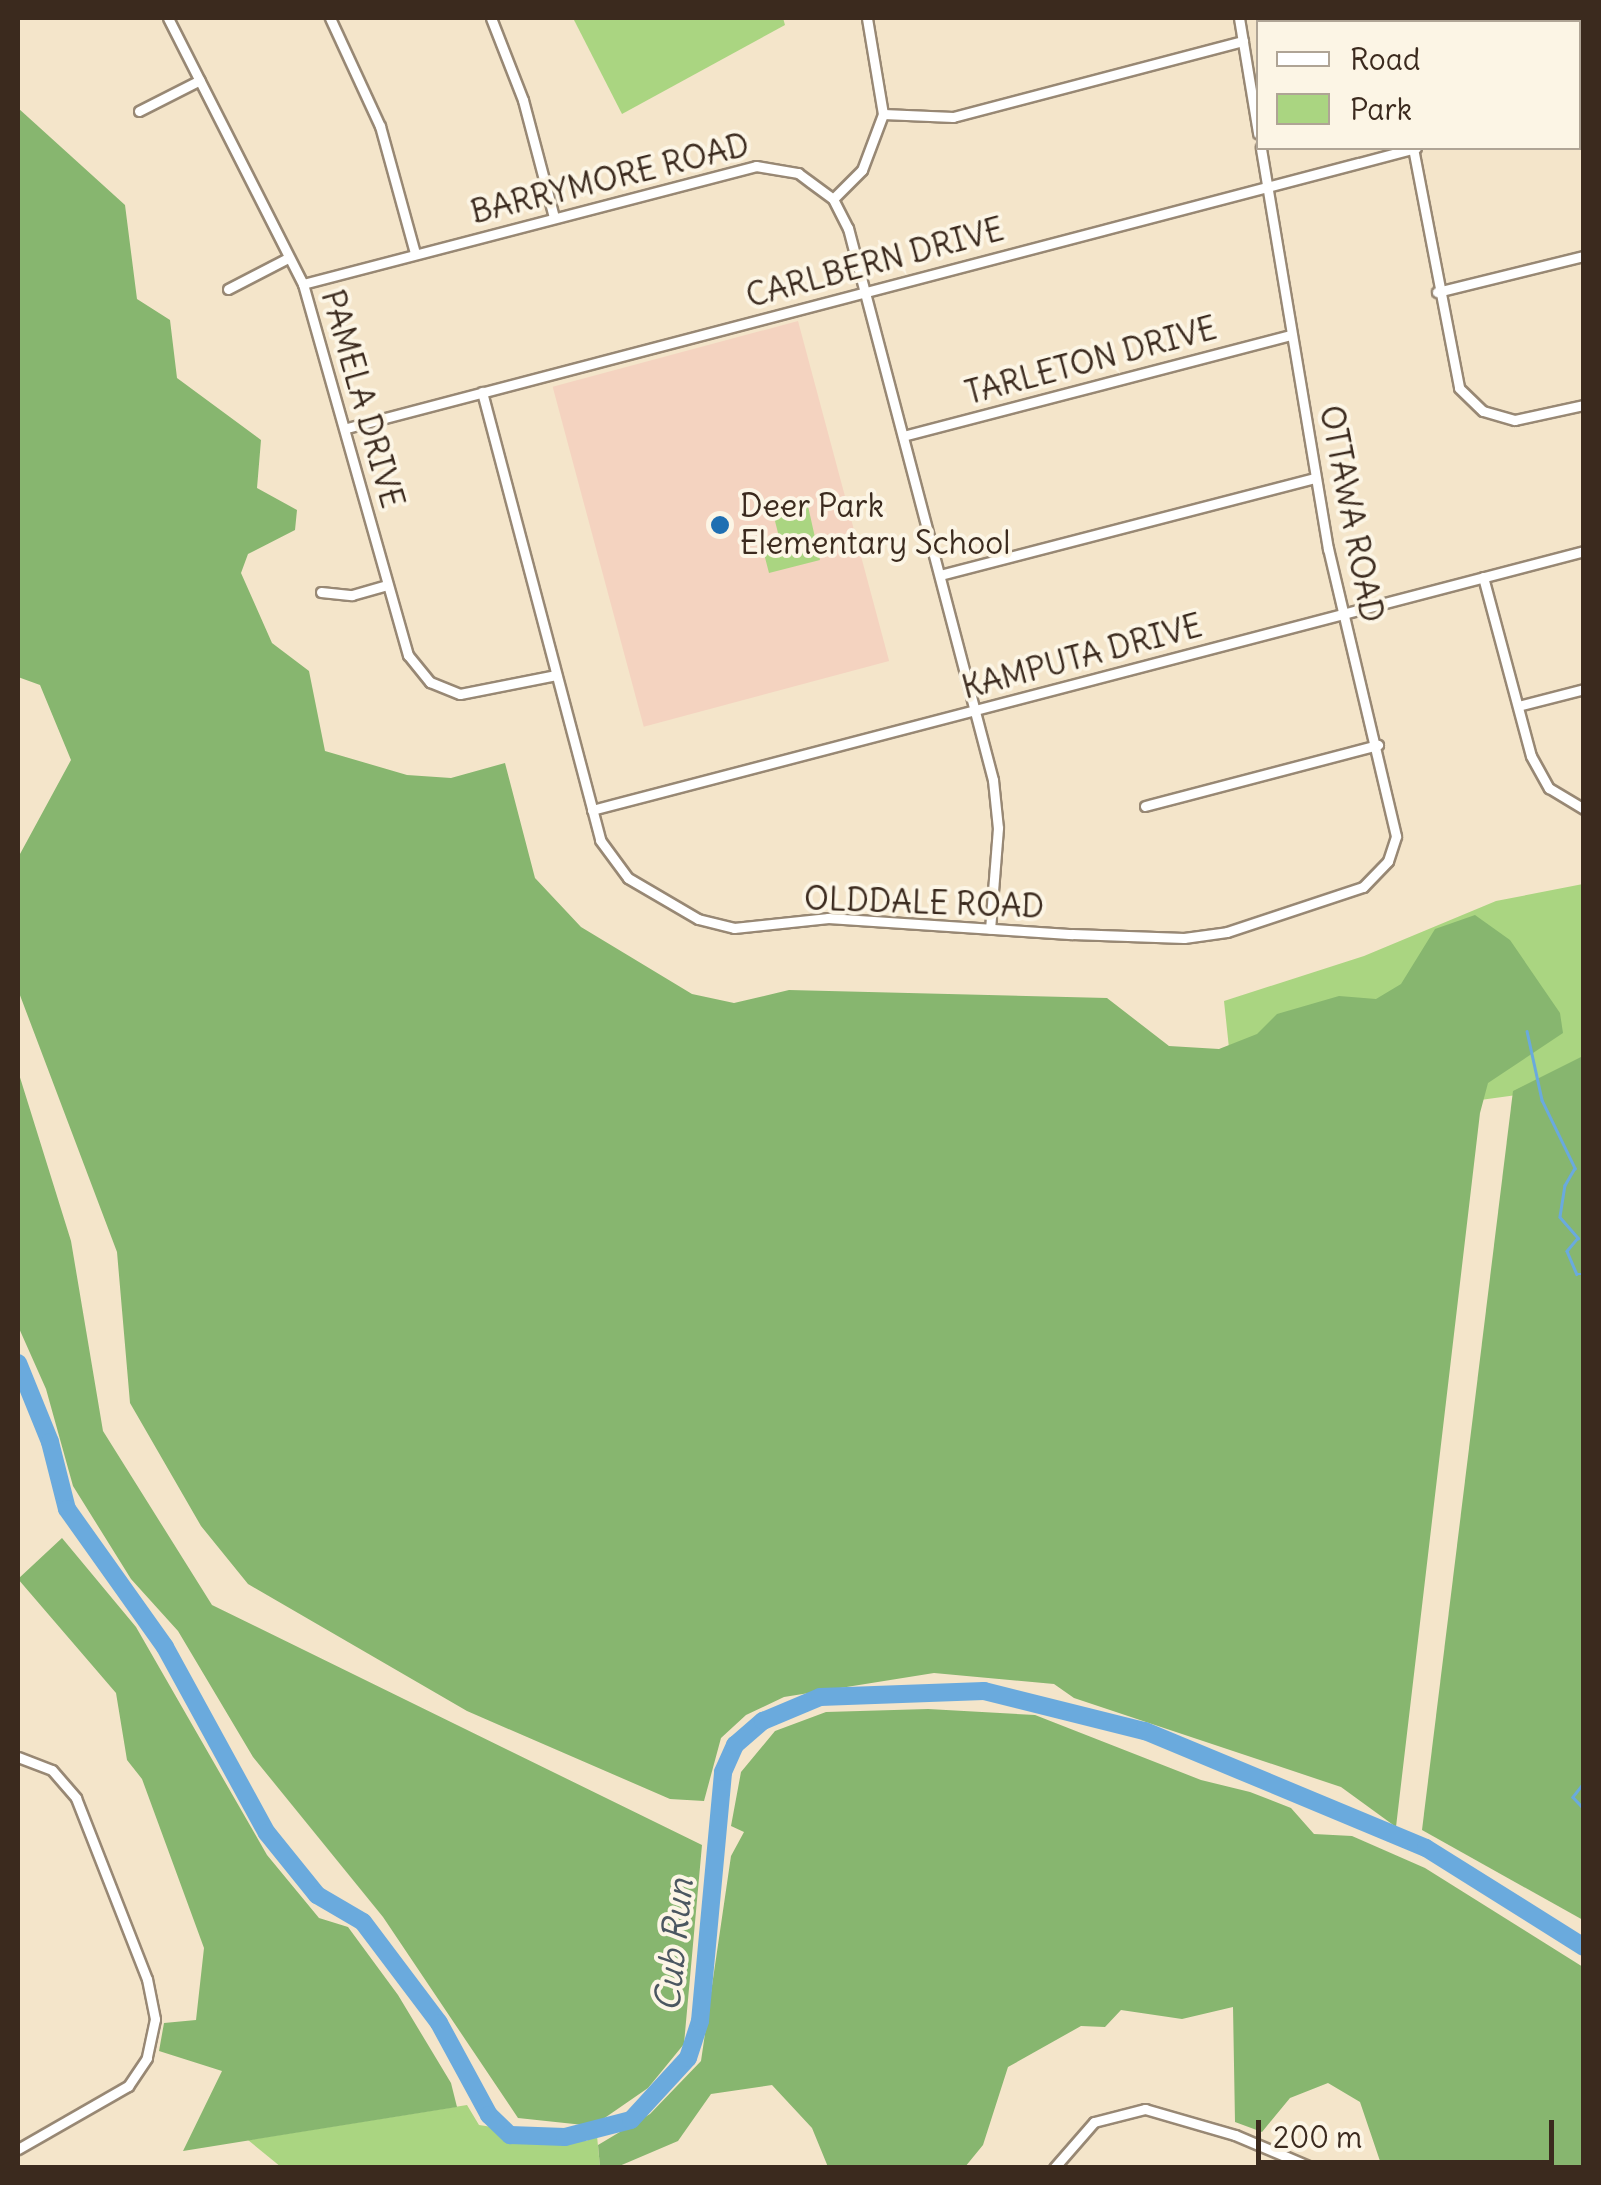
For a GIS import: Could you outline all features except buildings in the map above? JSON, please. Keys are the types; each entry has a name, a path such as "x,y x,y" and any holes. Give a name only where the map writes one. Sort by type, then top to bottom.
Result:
{"street":[{"name":"PAMELA DRIVE","path":"168,18 303,284 347,428 408,655 440,688 476,694 556,675"},
{"path":"330,18 380,126 415,253"},
{"path":"491,18 524,100 554,217"},
{"path":"867,18 882,114 862,170 833,199 865,292 998,808 990,929"},
{"path":"1239,18 1256,121"},
{"path":"882,114 953,117 1243,42"},
{"path":"139,111 200,80"},
{"name":"OTTAWA ROAD","path":"1261,150 1315,478 1396,836 1371,881"},
{"name":"CARLBERN DRIVE","path":"347,428 1406,150"},
{"path":"1414,150 1450,366 1469,400 1515,420 1584,405"},
{"name":"BARRYMORE ROAD","path":"303,284 756,166 798,173 833,199"},
{"path":"1438,292 1584,256"},
{"path":"228,289 288,258"},
{"name":"TARLETON DRIVE","path":"903,436 1292,335"},
{"name":"OLDDALE ROAD","path":"482,392 603,848 620,871 712,924 754,928 828,918 1202,937 1371,881"},
{"path":"940,575 1315,478"},
{"name":"KAMPUTA DRIVE","path":"592,810 1584,551"},
{"path":"1484,577 1540,777 1584,809"},
{"path":"320,592 352,595 388,585"},
{"path":"1518,706 1584,689"},
{"path":"1145,806 1378,745"},
{"path":"18,1757 52,1770 76,1798 147,1979 155,2019 147,2058 128,2086 18,2149"},
{"path":"1054,2168 1094,2122 1145,2108 1235,2134 1313,2168"}],"shaded area":[{"name":"Deer Park Elementary School","path":"798,321 889,661 644,727 553,387"}],"green space":[{"path":"573,18 783,18 785,25 622,114"},
{"path":"18,108 125,205 137,299 170,320 177,378 261,440 257,488 297,510 295,530 248,554 241,573 272,643 309,671 325,751 407,775 451,778 505,763 535,878 581,927 692,994 734,1003 789,990 1107,998 1169,1046 1219,1049 1257,1034 1277,1014 1339,996 1376,999 1401,984 1435,929 1475,915 1510,940 1560,1013 1563,1033 1488,1083 1480,1113 1396,1827 1341,1787 1074,1698 1054,1684 934,1673 784,1697 746,1715 721,1738 704,1801 670,1799 467,1711 248,1584 201,1526 130,1403 117,1252 18,990 20,854 71,760 40,685 18,677"},
{"path":"806,497 820,560 769,573 761,542 779,537 771,505"},
{"path":"1583,884 1583,1086 1238,1133 1224,1001 1364,956 1496,901"},
{"path":"1583,1056 1583,1920 1422,1830 1513,1091"},
{"path":"18,1071 71,1241 103,1431 212,1605 702,1845 684,2044 648,2088 593,2126 518,2118 383,1917 253,1757 178,1631 131,1579 73,1486 46,1389 18,1326"},
{"path":"62,1538 136,1627 267,1855 319,1918 348,1927 398,1995 451,2083 457,2107 183,2151 222,2071 159,2051 164,2023 196,2020 204,1948 142,1779 127,1760 116,1693 18,1579"},
{"path":"928,1709 1035,1715 1201,1780 1250,1792 1291,1808 1314,1834 1352,1836 1425,1868 1583,1967 1583,2167 1382,2167 1360,2102 1328,2083 1290,2098 1262,2132 1235,2122 1233,2007 1182,2019 1121,2010 1105,2027 1081,2026 1008,2067 983,2145 965,2167 828,2167 812,2128 772,2085 711,2094 678,2141 617,2167 600,2167 598,2145 650,2114 701,2061 731,1856 744,1832 731,1826 741,1772 775,1731 826,1712"},
{"path":"467,2105 479,2125 586,2141 597,2136 600,2167 281,2167 248,2140"}],"waterway":[{"path":"1527,1031 1542,1100 1575,1168 1565,1185 1560,1217 1578,1238 1567,1251 1577,1274 1584,1274"},
{"name":"Cub Run","path":"18,1363 50,1442 67,1509 165,1647 267,1833 317,1895 363,1922 439,2023 489,2115 510,2135 565,2137 631,2120 688,2058 700,2021 723,1772 735,1745 763,1721 820,1697 984,1691 1145,1731 1426,1848 1584,1947"},
{"path":"1584,1706 1584,1727"},
{"path":"1584,1783 1573,1797 1584,1809"}],"place":[{"name":"Deer Park Elementary School","path":"720,525"}]}
